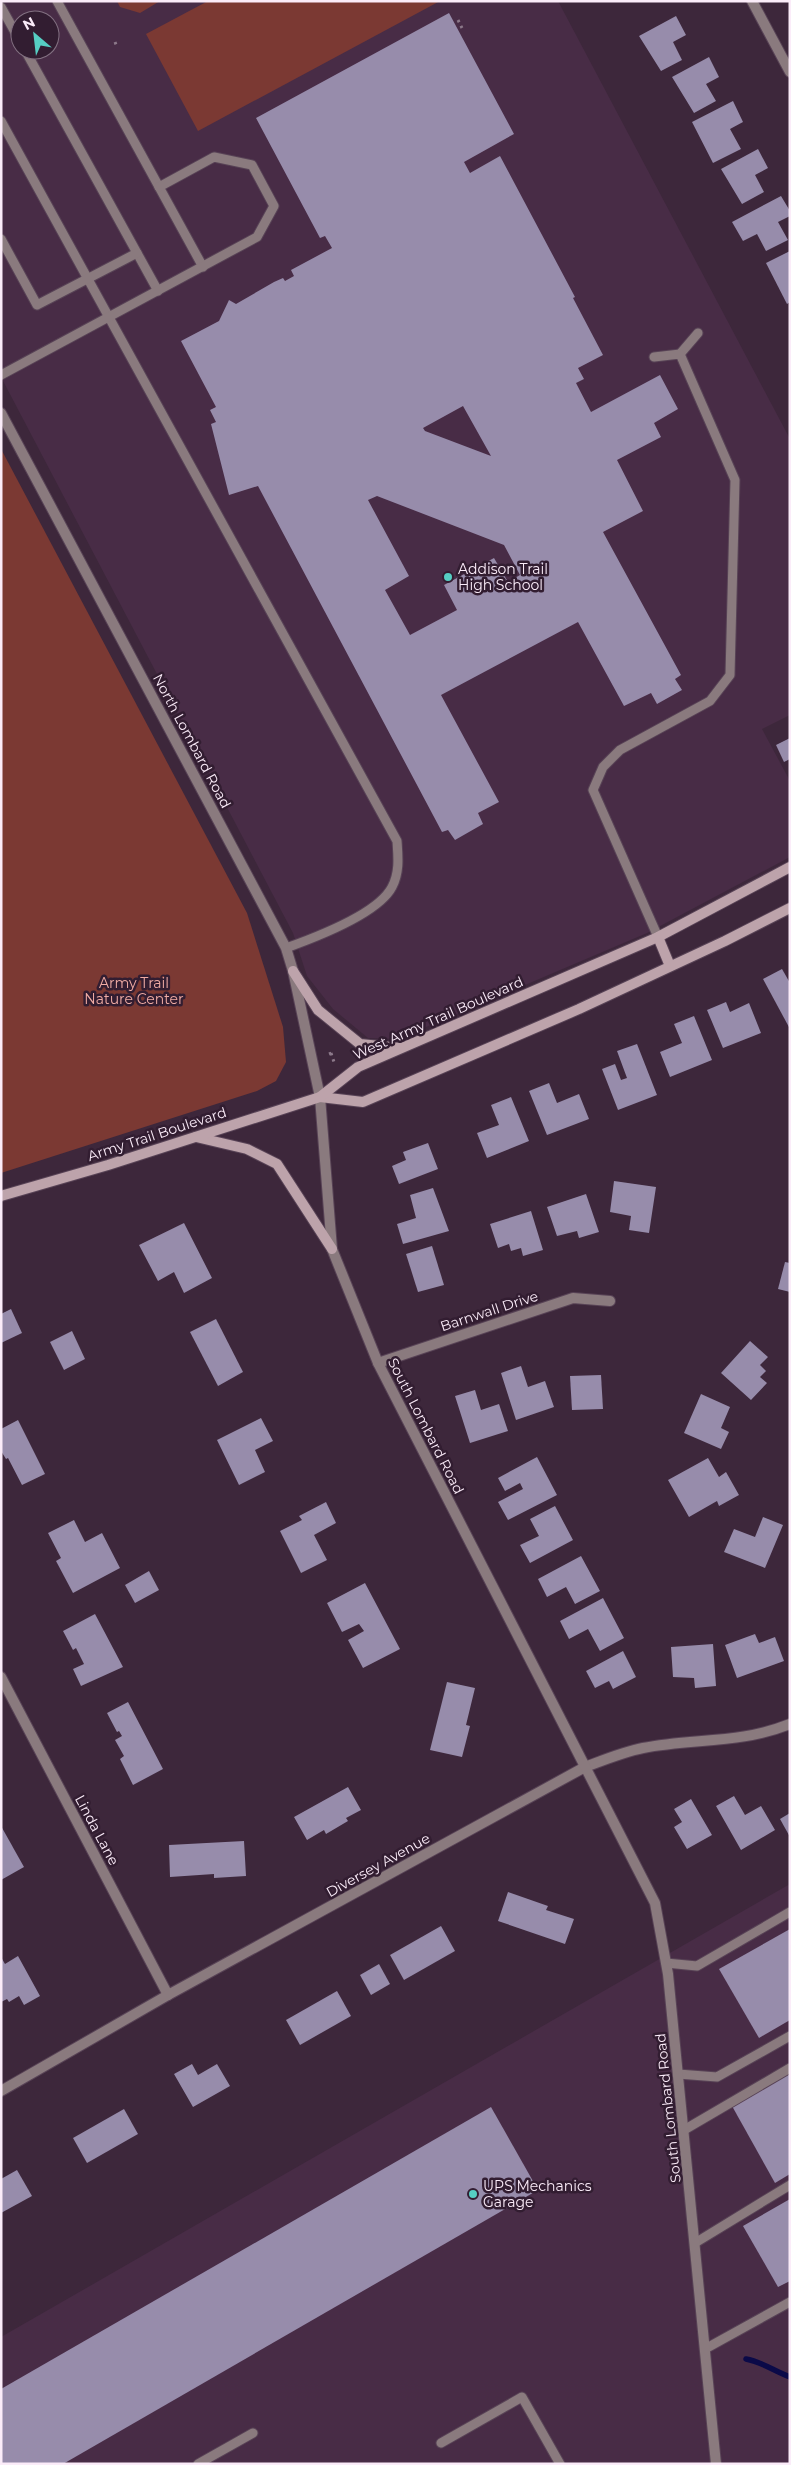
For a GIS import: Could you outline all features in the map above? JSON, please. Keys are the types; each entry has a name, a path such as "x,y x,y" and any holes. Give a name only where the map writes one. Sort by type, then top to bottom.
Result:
{"main road":[{"name":"West Army Trail Boulevard","path":"320,1097 358,1066 658,937 790,867"},
{"path":"320,1097 364,1102 506,1042 790,908"},
{"path":"658,937 670,966"},
{"path":"293,971 318,1010 360,1044 400,1048"},
{"name":"Army Trail Boulevard","path":"1,1196 320,1097"},
{"path":"195,1137 247,1149 277,1164 332,1249"}],"street":[{"path":"752,1 790,72"},
{"name":"North Lombard Road","path":"1,413 286,948 293,971 320,1097"},
{"name":"South Lombard Road","path":"320,1097 332,1249 378,1363 654,1903 666,1963 716,2464"},
{"name":"Barnwall Drive","path":"378,1363 573,1298 610,1301"},
{"name":"Linda Lane","path":"1,1677 168,1995"},
{"name":"Diversey Avenue","path":"1,2091 168,1995 585,1767 644,1748 766,1734 790,1724"}],"lane":[{"path":"58,1 202,267"},
{"path":"1,7 10,23"},
{"path":"31,60 158,291"},
{"path":"1,121 397,841 399,864 392,887 373,906 322,936 286,948"},
{"path":"1,375 258,237 274,206 252,165 214,157 159,186"},
{"path":"1,239 37,305 137,253"},
{"path":"654,358 680,354 698,332"},
{"path":"658,937 593,790 603,767 620,750 710,701 730,675 735,480 680,354"},
{"path":"666,1963 697,1966 790,1912"},
{"path":"678,2074 717,2077 790,2036"},
{"path":"684,2130 790,2068"},
{"path":"695,2243 790,2185"},
{"path":"705,2349 790,2302"},
{"path":"441,2443 522,2397 560,2464"},
{"path":"198,2464 252,2433"}],"path":[{"path":"458,20 462,28"},
{"path":"115,42 118,47"},
{"path":"331,1053 335,1065"}],"shaded area":[{"name":"Addison Trail High School","path":"1,1 558,1 790,439 790,715 762,729 790,781 790,857 647,933 398,1039 368,1038 333,1009 307,976 293,933 1,377"},
{"path":"790,1884 790,2464 1,2464 1,2337"}],"green space":[{"path":"117,1 160,1 140,13 120,7"},
{"path":"208,1 440,1 198,131 146,34"},
{"name":"Army Trail Nature Center","path":"1,449 247,913 283,1027 286,1062 276,1081 257,1091 1,1173"}],"building":[{"name":"Addison Trail High School","path":"449,13 514,134 464,162 470,173 500,156 575,297 573,298 603,355 578,368 584,379 576,383 591,412 660,375 678,409 654,423 661,437 617,460 643,511 603,532 681,675 675,679 682,690 657,704 651,693 624,706 578,622 441,695 499,802 478,813 483,824 455,840 448,830 442,832 258,486 229,495 211,424 216,422 210,410 216,407 181,341 219,321 229,300 236,304 274,282 283,278 285,281 294,276 291,270 332,248 325,236 320,238 256,118","holes":["463,406 491,456 425,431 423,428","377,496 504,545 520,575 508,582 494,558 444,585 457,610 410,635 385,590 409,576 368,500"]},
{"path":"676,16 686,35 673,42 682,60 661,71 639,36"},
{"path":"709,57 719,77 706,84 716,101 694,113 672,77"},
{"path":"733,101 743,122 730,129 741,149 713,163 692,122"},
{"path":"758,149 768,168 755,175 764,192 742,204 721,169"},
{"path":"781,196 790,211 790,216 778,222 788,240 766,251 757,234 743,241 732,222"},
{"path":"790,251 790,302 787,304 766,263"},
{"path":"790,738 790,759 784,762 776,745"},
{"path":"782,969 790,983 790,1029 763,979"},
{"path":"726,1002 730,1012 749,1003 761,1033 723,1048 707,1010"},
{"path":"694,1016 712,1060 670,1077 660,1052 682,1043 674,1024"},
{"path":"637,1044 657,1095 618,1110 602,1069 615,1064 621,1080 627,1078 617,1051"},
{"path":"549,1083 557,1103 579,1094 589,1119 547,1135 529,1091"},
{"path":"511,1097 529,1141 487,1158 477,1133 499,1125 491,1105"},
{"path":"428,1143 438,1169 399,1184 392,1166 406,1160 403,1152"},
{"path":"614,1181 656,1187 649,1233 629,1230 631,1216 610,1212"},
{"path":"433,1188 449,1231 403,1244 397,1224 416,1218 410,1195"},
{"path":"586,1194 599,1232 579,1238 577,1231 557,1236 547,1207"},
{"path":"531,1211 543,1250 523,1256 521,1248 511,1251 509,1244 498,1248 490,1224"},
{"path":"184,1223 212,1278 184,1293 174,1272 158,1281 139,1245"},
{"path":"432,1246 444,1285 418,1292 406,1254"},
{"path":"785,1262 790,1263 790,1292 778,1289"},
{"path":"11,1309 22,1333 1,1343 1,1314"},
{"path":"216,1319 243,1372 218,1386 190,1332"},
{"path":"72,1331 85,1359 64,1370 50,1342"},
{"path":"750,1341 768,1357 760,1365 766,1371 760,1377 767,1383 751,1400 721,1373"},
{"path":"521,1366 528,1387 545,1381 554,1407 516,1420 501,1373"},
{"path":"601,1375 603,1409 572,1410 570,1376"},
{"path":"475,1390 481,1410 499,1404 508,1431 470,1443 455,1396"},
{"path":"701,1394 730,1407 721,1428 729,1432 721,1449 684,1433"},
{"path":"261,1418 273,1441 255,1450 265,1472 239,1485 217,1440"},
{"path":"18,1420 45,1474 22,1485 8,1458 6,1459 1,1451 1,1429"},
{"path":"537,1457 557,1495 508,1520 498,1502 523,1489 520,1483 505,1491 498,1478"},
{"path":"708,1458 719,1477 726,1472 739,1495 719,1506 717,1501 689,1517 668,1480"},
{"path":"326,1502 336,1523 314,1535 327,1560 301,1573 280,1531 302,1520 299,1516"},
{"path":"555,1506 573,1540 530,1563 520,1545 539,1536 530,1519"},
{"path":"763,1517 783,1525 765,1568 724,1552 734,1529 755,1537"},
{"path":"74,1520 85,1542 102,1533 120,1568 73,1593 56,1561 61,1558 48,1533"},
{"path":"581,1556 600,1591 575,1604 566,1587 547,1597 538,1579"},
{"path":"149,1571 159,1590 135,1603 125,1585"},
{"path":"365,1583 400,1649 363,1668 348,1640 364,1631 359,1624 342,1632 327,1603"},
{"path":"603,1598 624,1638 600,1651 588,1629 569,1639 560,1621"},
{"path":"95,1614 123,1667 81,1686 73,1669 84,1664 76,1648 73,1650 63,1631"},
{"path":"755,1634 759,1643 775,1637 784,1661 737,1678 725,1645"},
{"path":"713,1644 716,1686 695,1688 694,1678 673,1677 671,1647"},
{"path":"623,1651 636,1677 613,1689 609,1681 595,1688 586,1671"},
{"path":"447,1682 475,1688 466,1725 470,1726 462,1757 430,1750"},
{"path":"128,1702 163,1769 133,1785 120,1759 124,1756 115,1740 122,1736 119,1731 117,1732 107,1713"},
{"path":"348,1787 361,1810 346,1818 348,1821 326,1834 324,1830 307,1840 294,1817"},
{"path":"734,1796 745,1815 761,1806 775,1830 741,1850 716,1806"},
{"path":"691,1799 712,1835 687,1849 674,1827 682,1822 674,1809"},
{"path":"790,1813 790,1837 780,1819"},
{"path":"1,1826 24,1867 1,1880"},
{"path":"244,1841 246,1876 214,1878 214,1874 170,1877 169,1845"},
{"path":"508,1892 548,1906 546,1910 574,1919 565,1944 498,1921"},
{"path":"441,1926 455,1951 404,1980 390,1955"},
{"path":"790,1929 790,2020 759,2038 719,1969"},
{"path":"18,1956 40,1996 24,2005 19,1996 9,2002 7,1999 1,2002 1,1957 5,1964"},
{"path":"379,1964 390,1984 371,1995 360,1975"},
{"path":"337,1991 351,2016 300,2045 286,2020"},
{"path":"192,2064 198,2075 217,2064 230,2086 193,2107 174,2074"},
{"path":"790,2073 790,2174 775,2183 732,2106"},
{"path":"491,2107 538,2190 63,2464 1,2464 1,2389"},
{"path":"124,2109 138,2134 87,2163 73,2138"},
{"path":"17,2170 32,2196 1,2213 1,2179"},
{"path":"790,2199 790,2281 778,2287 743,2226"}],"waterway":[{"path":"746,2359 790,2377"}],"place":[{"name":"Addison Trail High School","path":"448,577"},
{"name":"UPS Mechanics Garage","path":"473,2194"}]}
